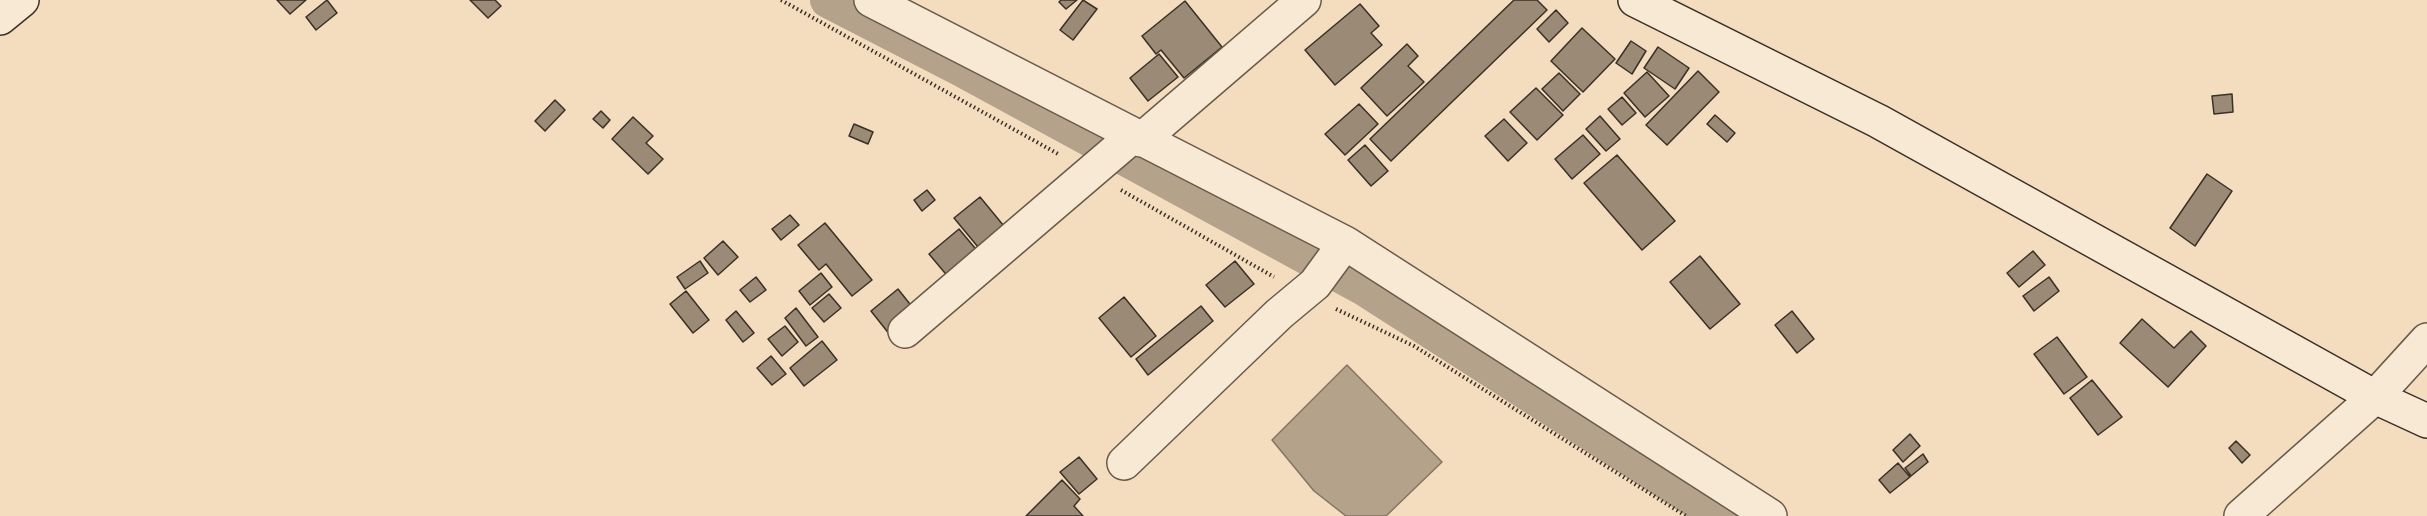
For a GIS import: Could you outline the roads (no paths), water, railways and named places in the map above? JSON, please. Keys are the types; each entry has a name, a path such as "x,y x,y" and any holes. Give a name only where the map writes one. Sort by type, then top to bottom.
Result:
{"street":[{"path":"0,18 22,0"},
{"path":"871,0 1011,70 1132,140 1340,250 1770,516"},
{"path":"905,331 1094,169 1304,0"},
{"path":"1635,0 1878,121 2375,396 2427,421"},
{"path":"1124,463 1308,288 1340,250"},
{"path":"2241,516 2375,396 2427,340"}],"waterway":[{"path":"828,0 960,68 1366,289 1720,516"}]}
